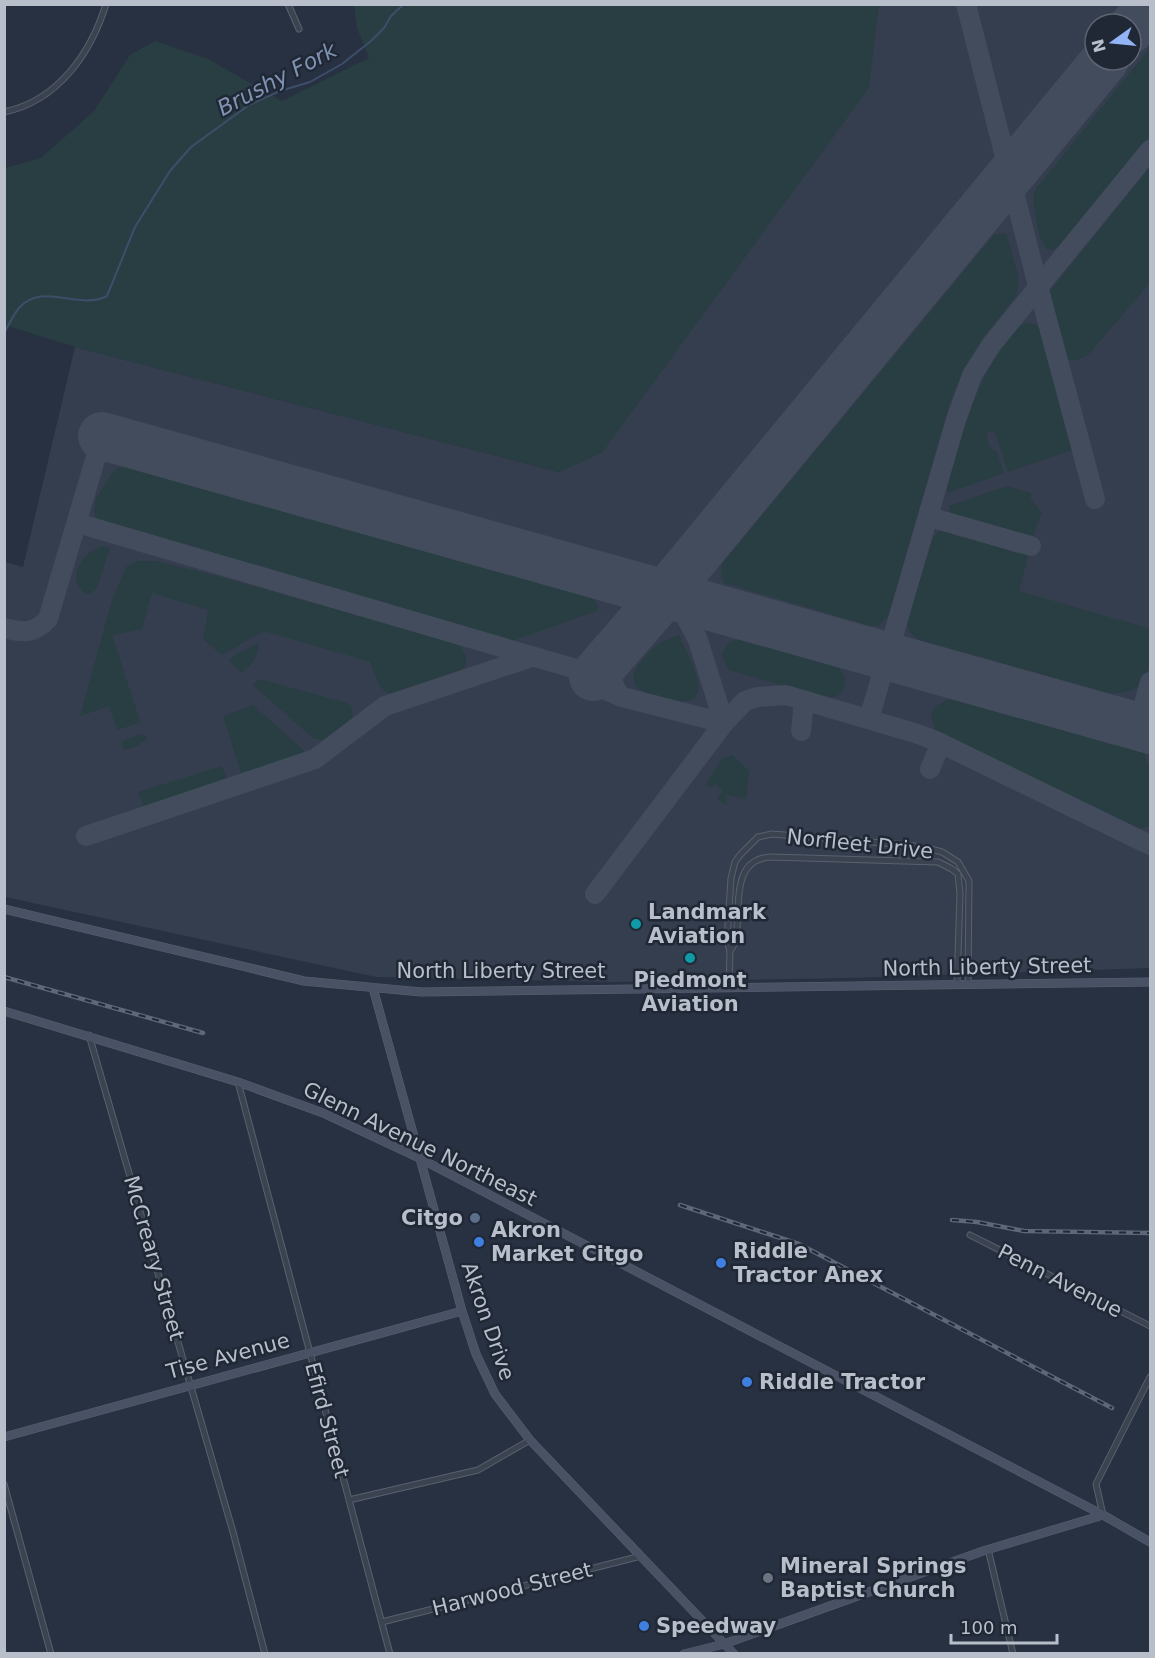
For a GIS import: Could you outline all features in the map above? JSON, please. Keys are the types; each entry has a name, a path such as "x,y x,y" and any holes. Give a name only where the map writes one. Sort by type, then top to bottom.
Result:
{"street":[{"path":"4,112 36,101 57,86 90,46 100,26 106,4"},
{"path":"288,4 299,29"},
{"name":"Norfleet Drive","path":"729,988 730,951 727,941 731,878 740,855 758,837 765,835 908,845 930,849 942,852 958,862 969,878 969,885"},
{"name":"Norfleet Drive","path":"730,951 735,946 737,905 744,875 753,864 766,857 938,862 952,868 958,874 960,885"},
{"path":"957,985 960,885 969,885 968,985"},
{"name":"North Liberty Street","path":"4,909 304,981 421,992 1150,982"},
{"path":"958,943 968,943"},
{"name":"Akron Drive","path":"373,988 462,1311 495,1395 530,1440 734,1653"},
{"name":"Glenn Avenue Northeast","path":"4,1011 238,1082 323,1113 419,1158 1103,1515 1150,1542"},
{"name":"McCreary Street","path":"89,1035 266,1653"},
{"name":"Efird Street","path":"238,1082 390,1653"},
{"name":"Penn Avenue","path":"970,1235 1150,1326"},
{"name":"Tise Avenue","path":"4,1437 462,1311"},
{"path":"684,1653 724,1644 988,1549 1103,1515 1096,1484 1150,1377"},
{"path":"349,1500 478,1470 530,1440"},
{"path":"4,1484 51,1653"},
{"path":"988,1549 1013,1653"},
{"name":"Harwood Street","path":"382,1622 641,1556"}],"shaded area":[{"path":"844,5 1150,5 1150,968 846,978 612,982 376,977 5,897 4,562 23,567 75,347 559,472"}],"green space":[{"path":"354,4 879,5 869,88 602,453 559,472 75,347 5,325 5,168 41,158 94,111 130,55 155,41 208,59 282,101 369,58 357,28"},
{"path":"1150,48 1150,135 1059,246 1053,250 1047,249 1042,242 1036,219 1035,190 1131,72 1143,72 1143,57"},
{"path":"1150,167 1150,283 1087,356 1076,360 1066,360 1062,355 1048,302 1050,291"},
{"path":"1004,233 1007,235 1019,280 1017,295 985,335 964,370 951,399 888,617 878,626 871,626 724,583 721,577 722,564 994,235"},
{"path":"1028,323 1037,325 1046,338 1074,447 1070,451 1008,472 995,433 991,431 987,433 988,442 990,447 997,452 1004,473 948,493 946,488 963,433 983,380 1010,335 1019,326"},
{"path":"128,467 575,592 594,599 598,606 597,611 509,642 113,529 98,520 94,512 96,499 112,473 118,468"},
{"path":"1006,486 1031,493 1031,500 1042,512 1032,539 955,518 949,512 949,506"},
{"path":"942,529 1026,550 1028,556 1019,591 1148,628 1150,631 1149,666 1141,683 1123,693 1109,693 919,640 909,630 907,622 933,538"},
{"path":"102,546 110,548 98,585 88,595 77,582 78,568 88,554"},
{"path":"137,561 156,561 221,577 452,642 462,649 466,664 454,677 399,696 392,695 379,685 370,662 264,631 222,655 203,639 208,610 152,593 142,629 112,635 140,721 117,730 109,706 80,716 112,600 126,567"},
{"path":"679,635 699,687 695,697 684,702 652,695 640,689 634,681 636,669 651,651 658,644"},
{"path":"733,640 741,640 839,668 845,678 844,688 837,696 826,698 729,670 721,654"},
{"path":"259,644 256,657 241,673 229,661 236,654"},
{"path":"259,679 347,703 351,707 352,719 346,727 325,741 313,738 253,685"},
{"path":"950,699 1144,753 1150,769 1150,826 1137,829 1131,827 935,730 931,714 934,707"},
{"path":"253,705 300,747 304,756 246,775 241,773 223,716"},
{"path":"141,734 146,735 147,740 141,742 141,745 124,750 123,741"},
{"path":"732,755 749,771 746,799 726,795 727,805 717,799 723,790 715,784 711,788 706,784 722,759"},
{"path":"222,766 228,782 144,809 138,792"}],"waterway":[{"name":"Brushy Fork","path":"4,333 19,308 28,300 50,296 96,300 107,296 135,227 170,171 191,147 249,105 280,91 310,82 342,64 371,41 404,4"}],"taxiway":[{"path":"966,4 1095,499"},
{"path":"869,719 956,420 972,375 992,344 1150,150"},
{"path":"4,628 17,631 33,630 48,619 102,436"},
{"path":"929,517 1031,546"},
{"path":"77,523 583,671 608,691 622,697 724,723 745,701 757,697 786,695 918,734 1150,845"},
{"path":"691,621 687,592 702,548"},
{"path":"595,894 724,723 698,640 682,610 665,594"},
{"path":"615,650 613,681 622,697"},
{"path":"86,836 315,759 385,706 532,657"},
{"path":"1138,726 1150,682"},
{"path":"801,731 804,700"},
{"path":"930,769 941,743"}],"runway":[{"path":"1143,14 1150,6"},
{"path":"593,677 665,594 1095,72"},
{"path":"102,436 1150,730"}],"railway":[{"path":"4,977 203,1033"},
{"path":"680,1205 799,1244 1112,1408"},
{"path":"952,1220 1024,1231 1150,1233"}],"place":[{"name":"Landmark Aviation","path":"636,924"},
{"name":"Piedmont Aviation","path":"690,958"},
{"name":"Citgo","path":"475,1218"},
{"name":"Akron Market Citgo","path":"479,1242"},
{"name":"Riddle Tractor Anex","path":"721,1263"},
{"name":"Riddle Tractor","path":"747,1382"},
{"name":"Mineral Springs Baptist Church","path":"768,1578"},
{"name":"Speedway","path":"644,1626"}]}
